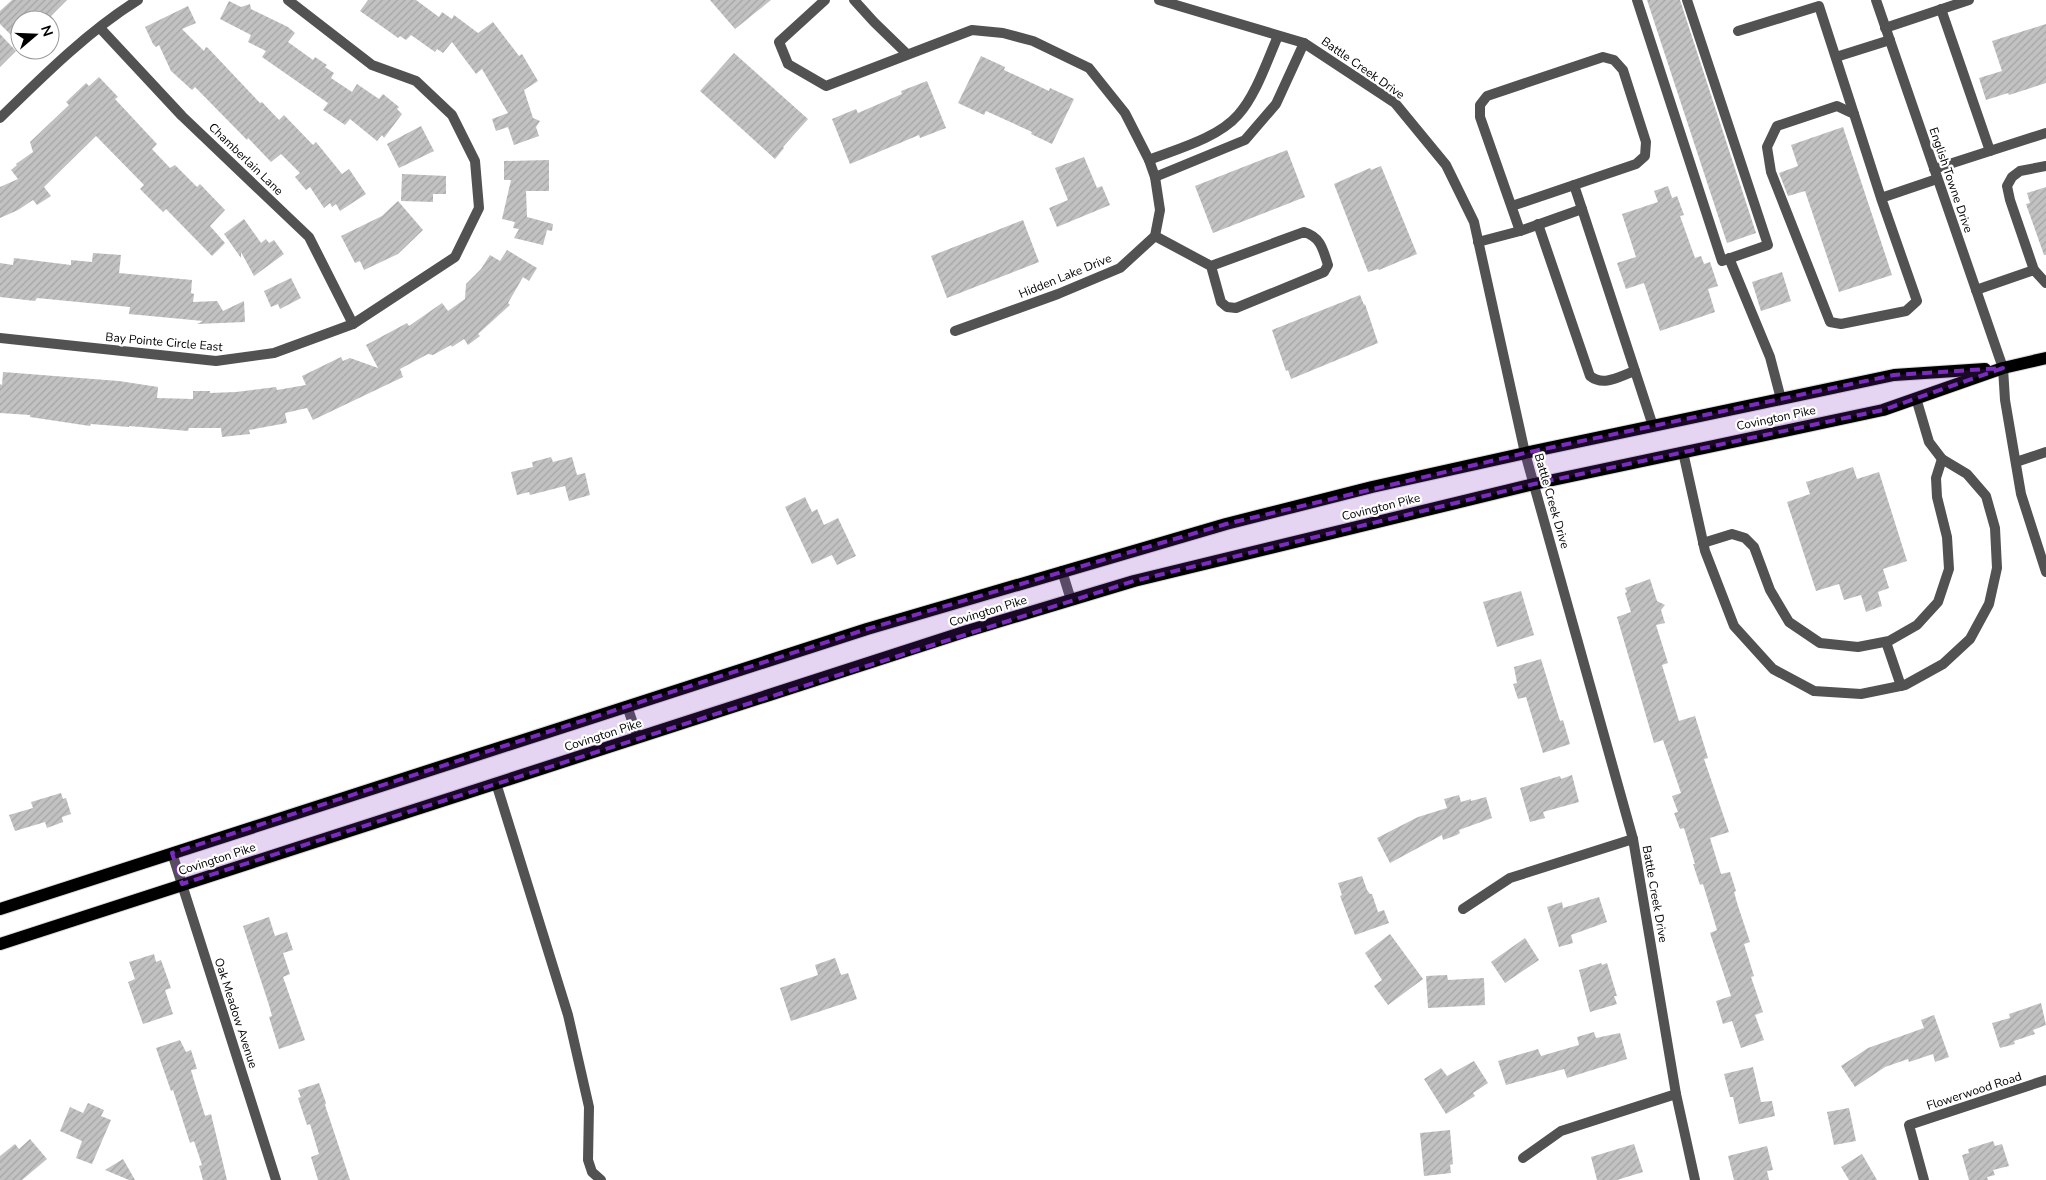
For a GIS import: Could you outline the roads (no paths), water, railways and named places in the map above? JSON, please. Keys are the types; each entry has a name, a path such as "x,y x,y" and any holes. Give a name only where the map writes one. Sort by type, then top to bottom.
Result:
{"main road":[{"name":"Covington Pike","path":"0,944 964,632 1134,581 1534,484 1883,410 2003,368 2046,358"},
{"name":"Covington Pike","path":"0,910 867,629 1226,524 1526,453 1894,375 2003,368"}],"street":[{"path":"0,118 100,28 138,0"},
{"name":"Bay Pointe Circle East","path":"0,338 216,361 274,354 353,324 455,257 479,208 475,161 452,115 416,81 372,65 288,0"},
{"path":"825,0 779,42 788,64 826,86 972,30 1004,33 1033,41 1089,68 1125,113 1149,160 1155,177 1160,210 1155,236 1210,266 1221,302 1227,307 1236,308 1324,272 1328,265 1321,242 1304,232 1210,266"},
{"path":"854,0 907,54"},
{"name":"Battle Creek Drive","path":"1159,0 1304,43 1395,103 1446,165 1474,222 1526,453 1633,839 1676,1094 1696,1180"},
{"path":"1637,0 1722,261 1768,245 1688,0"},
{"name":"English Towne Drive","path":"1876,0 2003,368 2005,400 2021,494 2046,572"},
{"path":"1885,28 1969,0"},
{"path":"1738,31 1819,6 1836,58 1854,114 1881,198 1917,301 1906,311 1841,324 1830,322 1770,172 1767,147 1777,126 1837,106 1854,114"},
{"path":"1941,9 1990,151"},
{"name":"Chamberlain Lane","path":"100,28 182,116 309,237 353,324"},
{"path":"1149,160 1211,135 1238,116 1249,100 1278,36"},
{"path":"1836,58 1890,40"},
{"path":"1155,177 1245,140 1276,104 1304,43"},
{"path":"1512,206 1636,164 1645,156 1646,142 1623,70 1614,60 1603,57 1487,96 1480,105 1480,116 1520,231"},
{"path":"1881,198 1990,151 2046,133"},
{"path":"2046,166 2020,171 2012,177 2007,186 2034,270 2046,283"},
{"path":"1574,185 1654,426"},
{"path":"1478,242 1520,231 1582,209"},
{"path":"1538,224 1590,376 1597,381 1604,382 1636,371"},
{"name":"Hidden Lake Drive","path":"955,332 1058,294 1120,268 1155,236"},
{"path":"1729,258 1770,357 1781,399"},
{"path":"1976,290 2034,270"},
{"path":"1683,452 1703,543 1734,626 1773,669 1814,691 1861,694 1901,686 1944,664 1970,639 1989,604 1997,568 1995,528 1986,496 1967,474 1942,459 1929,442 1916,398"},
{"path":"2016,462 2046,452"},
{"path":"1703,543 1732,534 1745,538 1754,547 1770,590 1789,622 1820,643 1858,647 1886,642 1917,625 1938,602 1949,569 1948,537 1937,497 1936,478 1942,459"},
{"path":"1062,571 1071,600"},
{"path":"1886,642 1901,686"},
{"path":"627,706 638,738"},
{"path":"496,783 568,1015 588,1107 588,1160 592,1172 601,1180"},
{"path":"1463,909 1510,878 1633,839"},
{"name":"Oak Meadow Avenue","path":"172,853 276,1180"},
{"name":"Flowerwood Road","path":"1924,1180 1909,1125 2046,1080"},
{"path":"1523,1158 1561,1131 1676,1094"}]}
